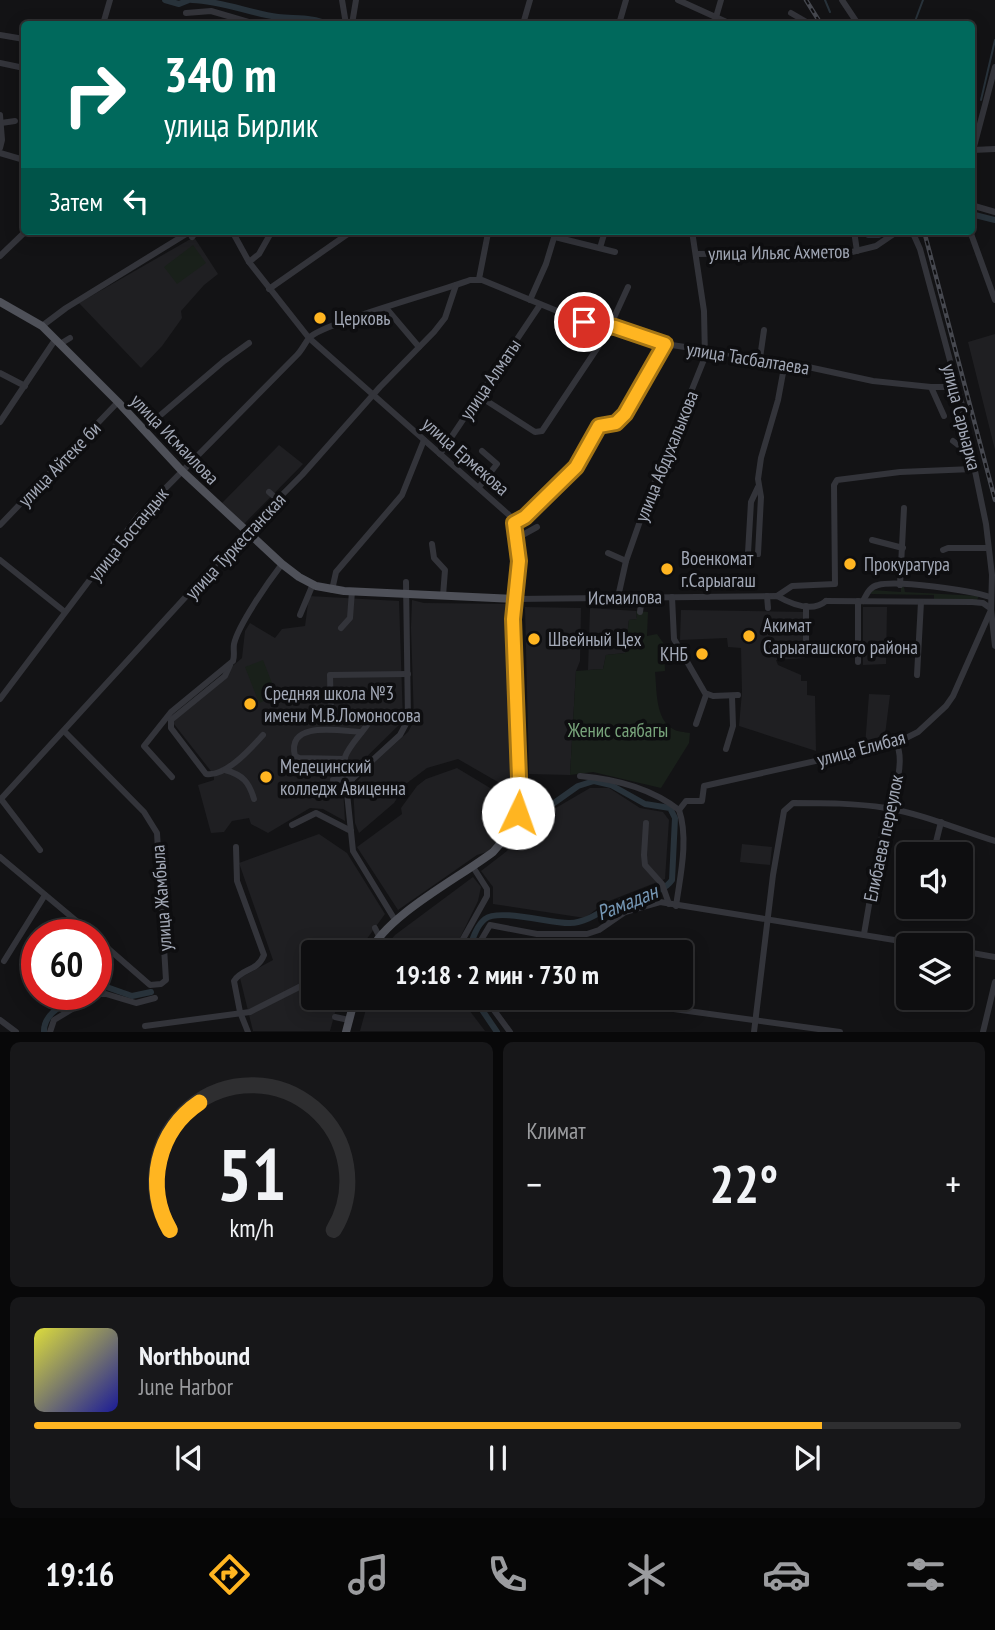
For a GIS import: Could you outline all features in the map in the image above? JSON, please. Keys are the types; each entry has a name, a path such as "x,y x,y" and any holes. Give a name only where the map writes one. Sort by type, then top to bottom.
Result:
{"main road":[{"name":"улица Исмаилова","path":"0,302 42,326 182,471 205,487 245,532 299,577 332,590 515,599"},
{"name":"улица Ермекова","path":"374,940 377,932 493,852 511,829 520,804 513,619 515,599"},
{"path":"346,1031 352,1010"}],"street":[{"path":"104,21 110,0"},
{"path":"342,0 346,21"},
{"path":"352,21 356,0"},
{"path":"524,21 530,0"},
{"path":"620,21 626,0"},
{"path":"678,0 715,21 721,0"},
{"path":"842,0 856,21"},
{"path":"186,13 211,11 246,21"},
{"path":"792,13 805,21"},
{"path":"0,35 21,38"},
{"path":"0,63 21,67"},
{"path":"975,144 995,67"},
{"path":"15,121 1,119 0,150 21,159"},
{"path":"975,153 995,149"},
{"path":"975,206 995,212"},
{"path":"0,256 22,235"},
{"path":"42,326 66,308 190,235"},
{"name":"улица Ермекова","path":"234,235 249,262 309,338 500,505 514,523 519,561 515,599"},
{"path":"249,262 259,254 270,235"},
{"path":"269,289 346,235"},
{"path":"309,338 333,325 479,279 488,235"},
{"path":"530,300 546,264 555,235"},
{"path":"558,235 615,252"},
{"path":"600,248 604,235"},
{"name":"улица Абдухалыкова","path":"618,597 626,561 705,357 704,312 693,235"},
{"path":"855,235 857,251"},
{"name":"улица Ильяс Ахметов","path":"696,254 857,251 885,242 893,235"},
{"name":"улица Сарыарка","path":"913,235 964,410 992,575 989,608 995,646"},
{"path":"971,235 995,300"},
{"name":"улица Тасбалтаева","path":"479,279 584,322 615,327 665,344 703,352 785,362 873,381 956,387"},
{"name":"улица Туркестанская","path":"40,850 0,800 373,395 419,347 430,341 445,318 456,285"},
{"path":"479,396 535,432 542,431 609,327 628,287"},
{"name":"улица Алматы","path":"440,454 540,305"},
{"path":"386,309 419,347"},
{"path":"760,358 764,330"},
{"path":"0,422 58,342 70,338"},
{"name":"улица Бостандык","path":"0,699 138,516 307,345 309,338"},
{"path":"143,430 249,343"},
{"path":"514,523 525,517 576,467 599,426 616,423 625,414 665,344"},
{"path":"758,554 761,458 778,400 785,362"},
{"path":"0,373 25,386"},
{"path":"931,387 944,416"},
{"name":"улица Айтеке би","path":"0,525 118,402"},
{"path":"332,590 336,572 407,487 417,451 424,440"},
{"path":"953,441 971,455"},
{"path":"479,487 496,465 482,451"},
{"path":"777,596 792,586 835,584 834,485 837,480 900,472 972,469"},
{"path":"748,553 753,495 758,487"},
{"path":"269,492 277,499"},
{"path":"900,585 904,508"},
{"path":"749,526 760,526"},
{"path":"517,538 537,527"},
{"path":"872,540 903,548"},
{"path":"432,544 434,558 445,569 443,596"},
{"path":"943,550 988,548"},
{"path":"608,553 626,561"},
{"path":"0,559 65,612"},
{"path":"263,735 225,770 219,774 206,774 169,723 225,676 235,656 234,642 258,597 282,564"},
{"path":"395,920 358,862 353,846 347,793 358,777 406,727 409,712 406,582"},
{"path":"300,615 313,584"},
{"path":"858,662 861,601 873,587 881,584 959,590 990,597"},
{"path":"820,585 825,590 826,601 972,602 989,608"},
{"path":"792,586 788,597 793,605"},
{"path":"341,628 350,618 352,591"},
{"path":"767,596 768,608"},
{"name":"Исмаилова","path":"515,599 777,596 793,605 806,606 819,606 826,601"},
{"path":"640,612 642,597"},
{"path":"672,597 674,639 706,695"},
{"path":"917,675 921,602"},
{"path":"806,606 806,653"},
{"name":"улица Елибая","path":"679,810 686,801 702,801 704,786 896,743 918,732 946,706 983,632 989,608"},
{"path":"172,776 144,746 171,712 230,663"},
{"path":"331,717 330,675 408,674"},
{"path":"706,695 735,696 733,726 726,748"},
{"path":"695,724 706,695"},
{"path":"358,777 345,770 345,759 361,732 370,724 373,712"},
{"path":"345,759 299,758 295,755 293,746 298,736 310,730 361,732"},
{"name":"улица Жамбыла","path":"64,731 144,812 155,827 167,976 161,984 150,985 112,952"},
{"name":"Елибаева переулок","path":"864,934 883,831 894,799 899,760 896,743"},
{"path":"225,770 244,778 250,785 254,799"},
{"path":"580,776 649,791 679,810 682,849 673,905"},
{"path":"333,780 358,777"},
{"path":"754,1031 773,875 785,809 793,803 843,803 890,809 941,822 995,841"},
{"path":"292,825 316,813 351,831"},
{"path":"936,842 941,822"},
{"path":"646,823 643,855 645,865 662,884 673,905"},
{"path":"236,847 237,881 264,955 258,966 235,978 233,986 248,1031"},
{"path":"1,859 74,919"},
{"path":"463,940 487,896 483,876 473,867"},
{"path":"4,961 45,895"},
{"path":"481,940 489,925 537,934 587,934 599,930 625,912 652,904 896,940"},
{"path":"973,953 995,957"},
{"path":"984,1031 995,982"},
{"path":"145,1026 250,1012 301,986"},
{"path":"50,1031 54,1020 97,994 136,1003 155,998"},
{"path":"494,1010 510,1031"},
{"path":"686,1010 840,1031"},
{"path":"335,1017 349,1020"},
{"path":"0,1020 16,1031"}],"shaded area":[{"path":"194,237 218,274 204,285 181,311 182,318 162,346 141,368 79,303"},
{"path":"995,334 995,450 968,342"},
{"path":"279,445 303,464 244,524 222,503"},
{"path":"309,596 399,601 403,721 346,777 343,788 345,821 323,809 310,808 268,833 251,824 249,818 232,821 224,832 211,833 198,785 214,780 214,775 170,719 242,658 245,631 250,623 275,638 282,629 305,626"},
{"path":"412,600 424,603 509,604 517,793 458,759 427,768 407,783 394,803 359,833 355,823 353,787 368,768 408,732 414,721"},
{"path":"525,607 581,608 580,661 576,671 570,775 529,774"},
{"path":"863,607 887,607 886,664 863,665"},
{"path":"590,608 636,611 637,619 629,620 625,653 606,655 603,669 588,670"},
{"path":"681,610 804,612 805,658 776,660 778,665 801,675 801,681 807,681 807,695 815,696 816,751 739,726 742,692 741,648 728,647 727,638 680,640"},
{"path":"869,694 890,695 884,743 865,746"},
{"path":"457,768 515,803 514,814 499,839 487,852 477,855 398,910 357,847 402,814 401,808 417,786 426,779"},
{"path":"590,788 609,788 640,808 663,812 669,820 665,879 604,903 585,918 493,904 493,887 481,871 507,851 527,809 554,809"},
{"path":"319,834 347,853 385,914 366,940 301,940 301,1010 336,1010 330,1031 253,1031 240,978 273,960 239,863"},
{"path":"742,844 772,847 770,865 740,862"},
{"path":"473,877 481,887 478,901 459,940 391,940"},
{"path":"366,1010 469,1010 485,1031 360,1031"}],"green space":[{"path":"193,245 206,263 177,284 164,267"},
{"path":"901,587 904,587 905,592 979,596 977,600 934,600 934,595 871,594 872,590 901,592"},
{"name":"Женис саябагы","path":"636,611 648,612 647,636 657,634 664,644 665,671 655,672 658,704 663,718 675,730 690,733 689,743 661,788 593,772 570,775 576,671 603,669 606,655 625,653 629,620 637,619"},
{"path":"263,660 277,696 259,703 245,667"}],"waterway":[{"path":"165,0 179,4 189,0"},
{"path":"192,0 278,17 318,21"},
{"path":"825,0 830,12"},
{"path":"915,21 923,0"},
{"path":"981,100 995,40"},
{"path":"975,215 995,220"},
{"path":"868,235 879,235"},
{"name":"Рамадан","path":"473,940 479,926 492,916 514,916 562,923 578,922 629,898 658,891 672,880 675,818 670,808 645,804 611,785 594,781 578,786 554,803 538,804"},
{"path":"112,989 132,996 151,992"},
{"path":"44,1032 47,1019 56,1010"},
{"name":"Рамадан","path":"482,1010 497,1032"}],"railway":[{"path":"806,0 819,21"},
{"path":"925,235 995,500"}],"place":[{"name":"Церковь","path":"320,318"},
{"name":"Прокуратура","path":"850,564"},
{"name":"Военкомат г.Сарыагаш","path":"667,569"},
{"name":"Акимат Сарыагашского района","path":"749,636"},
{"name":"Швейный Цех","path":"534,639"},
{"name":"КНБ","path":"702,654"},
{"name":"Средняя школа №3 имени М.В.Ломоносова","path":"250,704"},
{"name":"Медецинский колледж Авиценна","path":"266,777"}],"route":[{"path":"518,813 519,747 513,619 519,561 514,523 525,517 576,467 599,426 620,420 665,344 615,327 584,322"}]}
